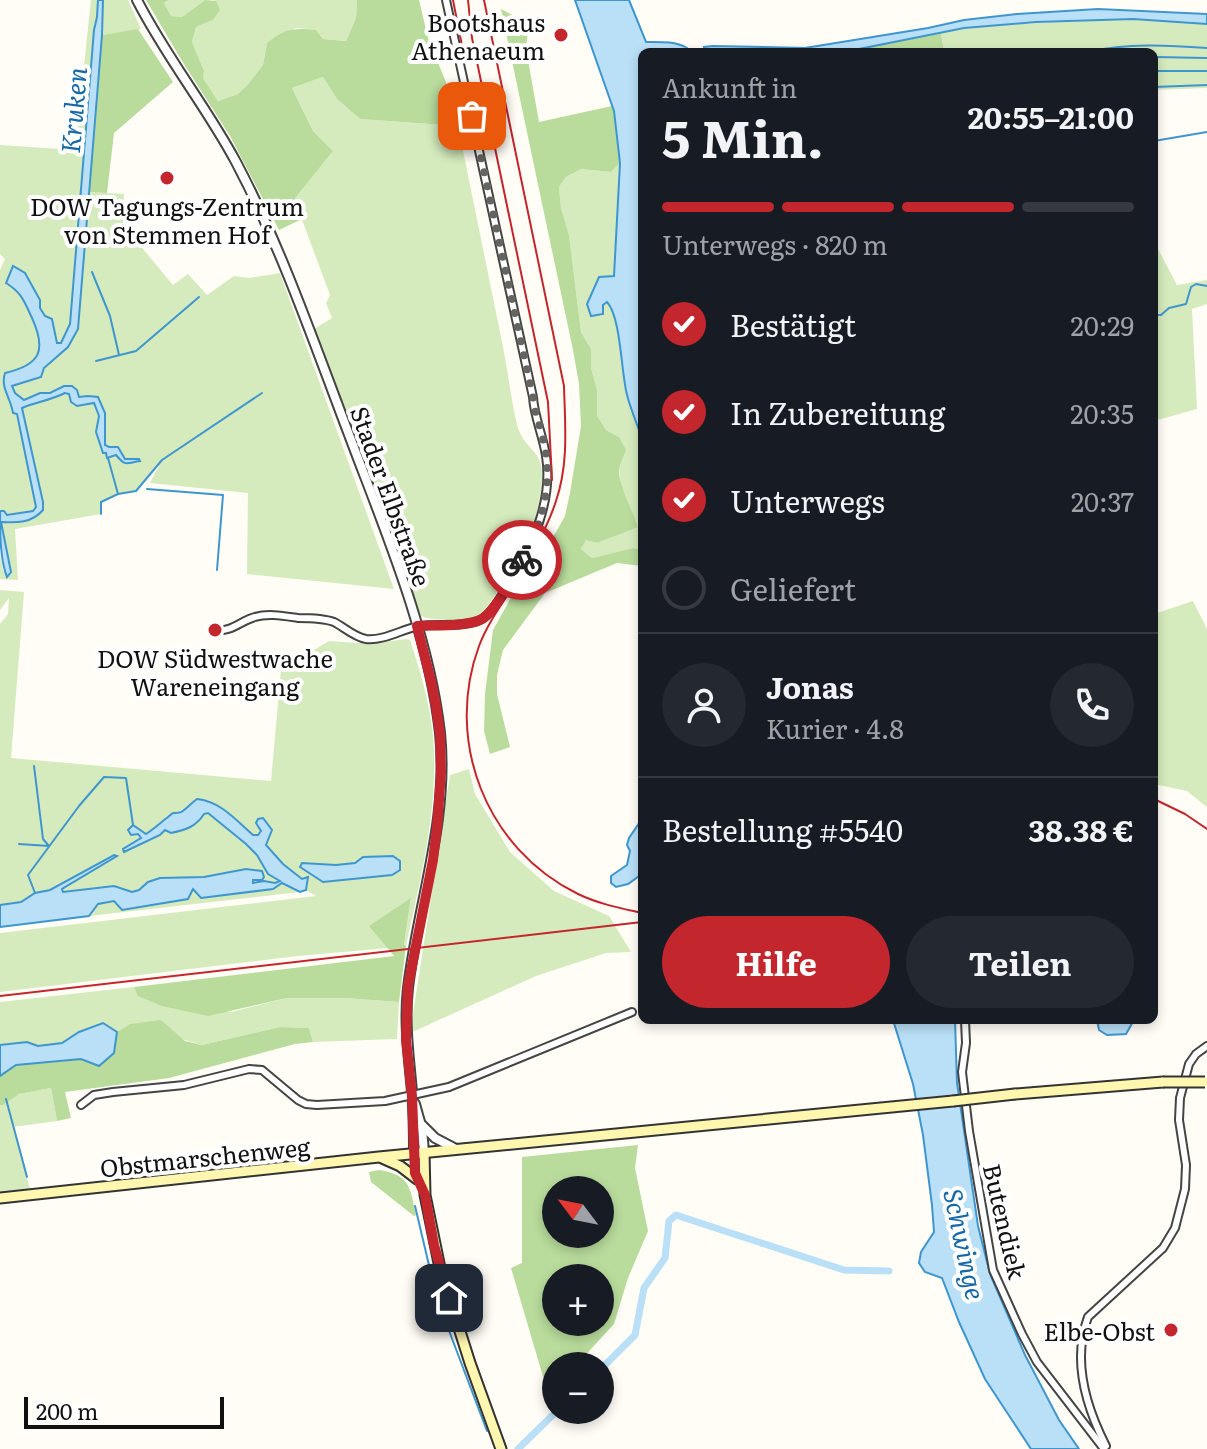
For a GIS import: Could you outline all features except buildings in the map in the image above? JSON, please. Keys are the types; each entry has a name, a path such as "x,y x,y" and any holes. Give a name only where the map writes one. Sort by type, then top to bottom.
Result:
{"main road":[{"name":"Obstmarschenweg","path":"0,1198 1015,1094 1163,1082 1206,1082"},
{"path":"417,1179 419,1153"},
{"path":"419,1153 434,1245 501,1449"},
{"path":"379,1157 400,1166 417,1179 425,1195"}],"street":[{"name":"Stader Elbstraße","path":"137,0 234,159 284,262 417,626 431,681 440,735 437,828 407,999 406,1040 419,1153"},
{"path":"216,630 235,628 253,617 264,615 332,621 367,639 417,626 481,620 511,580 535,538 547,485 544,440 534,410 446,0"},
{"path":"81,1105 94,1095 204,1082 249,1069 262,1070 306,1104 374,1102 412,1096 449,1087 632,1012"},
{"name":"Butendiek","path":"965,1024 962,1072 993,1270 1037,1362 1106,1449"},
{"path":"1106,1449 1090,1411 1083,1382 1080,1347 1083,1331 1088,1317 1163,1248 1175,1228 1185,1189 1186,1165 1179,1120 1180,1098 1189,1064 1207,1046"},
{"name":"Stader Elbstraße","path":"412,1096 421,1125 419,1153"},
{"path":"421,1125 435,1138 457,1149"}],"green space":[{"path":"91,0 98,0 97,17 70,324 61,343 57,343 52,319 42,312 40,300 20,292 33,318 40,342 33,360 22,368 5,373 4,387 16,414 36,507 33,511 7,515 0,511 0,270 5,259 0,254 0,145 75,150"},
{"path":"103,0 128,0 141,29 102,35"},
{"path":"146,0 169,0 164,3 171,16 182,17 205,0 216,1 220,10 213,20 196,27 192,42 204,71 203,78 218,101 238,94 249,83 263,65 267,43 279,34 295,29 316,30 323,39 346,41 356,18 357,0 419,0 428,38 452,97 458,126 360,119 337,99 323,77 292,88 313,131 333,151 295,198 302,219 279,230 230,136"},
{"path":"169,0 205,0 182,17 171,16 164,3"},
{"path":"213,0 357,0 356,18 346,41 323,39 316,30 296,28 267,43 263,65 249,83 238,94 218,101 203,78 204,71 192,42 196,27 213,20 216,1"},
{"path":"501,9 520,19 528,29 526,49 539,122 612,106 614,111 620,163 611,172 581,169 566,177 559,187 569,235 581,332 591,349 597,416 606,430 619,437 626,450 619,475 638,527 597,543 586,540 581,549 592,558 638,549 638,566 617,563 545,593 503,650 497,675 497,694 510,747 490,754 484,731 493,630 518,585 565,516 570,493 581,426 579,384"},
{"path":"1095,19 1207,24 1207,88 1158,90 1158,48 943,48 941,33 964,28"},
{"path":"138,29 173,82 114,133 107,193 89,192 102,35"},
{"path":"941,33 943,48 864,48"},
{"path":"323,77 337,99 360,119 458,126 517,425 542,468 541,495 525,544 489,604 474,617 447,620 421,616 314,329 332,318 326,303 330,295 294,198 333,151 313,131 292,88"},
{"path":"620,163 614,277 599,277 587,304 591,316 607,302 615,317 627,395 638,427 638,526 621,485 619,437 606,430 597,417 591,349 581,332 569,235 559,187 566,177 581,169 611,172"},
{"path":"89,192 124,194 123,225 173,285 188,274 207,295 234,276 249,278 280,273 394,589 247,574 248,493 150,483 162,460 136,491 118,494 101,502 101,514 15,529 18,580 0,579 0,554 3,571 11,572 1,522 43,510 22,408 65,393 77,406 94,403 99,416 96,432 103,452 116,455 122,462 135,458 125,459 105,445 105,413 98,397 79,397 72,386 64,386 24,400 15,393 12,385 44,368 68,347 78,329"},
{"path":"1158,249 1177,285 1207,280 1207,304 1192,309 1197,409 1158,420"},
{"path":"638,526 638,549 592,558 581,549 586,539 597,543"},
{"path":"0,590 24,592 11,758 271,781 281,670 329,641 371,644 410,640 430,712 434,763 427,842 406,946 411,899 370,926 388,948 0,992 0,933 316,896 306,890 308,878 303,879 283,864 265,845 271,830 256,823 261,831 253,835 209,800 190,804 173,813 146,834 140,829 128,830 131,835 141,837 124,848 166,830 199,822 208,813 257,855 268,874 280,880 275,883 253,883 253,880 262,880 246,869 204,877 160,878 132,892 100,887 63,892 61,889 114,855 50,890 35,893 21,902 0,905 0,624 8,614 9,598 0,610","holes":["393,856 312,875 302,863 336,865 355,863 364,857"]},
{"path":"1193,601 1207,629 1207,807 1187,791 1158,785 1158,613"},
{"path":"469,769 475,794 510,852 554,891 609,916 631,952 606,953 536,976 410,1033 450,775"},
{"path":"284,882 300,892 89,916 98,904 114,901 123,910 188,899 193,889 198,896"},
{"path":"411,898 399,1002 287,998 208,1016 162,1006 138,996 134,987 394,956 369,926"},
{"path":"134,987 139,996 231,1012 287,998 399,1002 397,1039 313,1042 309,1028 280,1027 202,1045 130,1024 117,1032 103,1023 79,1032 62,1043 0,1045 0,1002"},
{"path":"161,1020 185,1041 202,1045 280,1027 309,1028 313,1042 295,1044 169,1078 65,1092 71,1118 57,1121 51,1088 19,1094 0,1105 0,1076 16,1065 81,1059 99,1066 114,1053 117,1032 130,1024"},
{"path":"51,1088 57,1121 13,1127 30,1189 0,1192 0,1105 18,1094"},
{"path":"638,1145 635,1168 648,1231 628,1278 614,1324 614,1264 542,1264 542,1336 603,1336 588,1352 542,1352 542,1373 511,1268 522,1263 522,1157"},
{"path":"379,1170 403,1179 416,1215 371,1182 369,1172"}],"water":[{"path":"98,0 103,0 102,35 78,329 68,347 44,368 41,377 12,386 24,400 64,386 72,386 79,397 98,397 105,413 105,445 118,447 125,459 140,461 126,463 116,455 107,458 103,453 96,432 99,416 94,403 77,406 65,393 22,408 43,510 29,520 1,522 11,572 7,577 0,536 0,511 7,515 33,511 36,507 17,414 13,413 4,378 5,373 33,361 39,339 24,302 16,290 6,283 13,266 25,273 40,300 40,308 45,316 52,319 57,343 61,343 70,324"},
{"path":"575,0 629,0 646,42 672,43 687,48 638,48 638,427 627,395 612,309 607,302 603,305 603,314 591,316 587,304 599,277 614,276 620,163 614,111"},
{"path":"1098,9 1207,14 1207,24 1133,19 1036,22 964,28 864,48 805,48 964,20"},
{"path":"713,46 805,48 704,48"},
{"path":"197,799 220,807 253,835 261,831 256,823 263,818 272,830 266,845 302,879 308,877 306,890 300,892 282,883 273,889 201,898 193,889 188,899 122,910 114,901 98,904 89,916 0,927 0,905 21,902 35,893 50,890 114,855 117,856 62,889 63,892 114,886 132,892 160,878 204,877 246,869 262,871 262,880 253,880 253,883 280,881 268,874 246,844 208,813 190,827 171,833 165,830 124,852 123,849 141,838 138,834 131,835 128,830 133,825 146,834"},
{"path":"638,825 638,877 616,887 611,883 611,876 627,865 629,838"},
{"path":"393,856 400,861 400,870 392,875 323,882 300,867 302,863 336,865 355,863 363,857"},
{"path":"103,1023 117,1032 114,1053 99,1066 81,1059 16,1065 0,1076 0,1045 62,1043 79,1032"},
{"name":"Schwinge","path":"894,1024 955,1024 957,1083 978,1226 990,1274 1025,1355 1059,1420 1079,1449 1031,1449 985,1379 942,1278 925,1272 919,1263 921,1252 934,1232 923,1135 913,1084"},
{"path":"1098,1024 1132,1024 1126,1034 1107,1035 1099,1030"}],"waterway":[{"path":"1113,48 1207,48"},
{"path":"1158,57 1207,58"},
{"path":"1158,71 1207,71"},
{"path":"1158,87 1207,85"},
{"path":"1158,140 1207,132"},
{"path":"92,272 110,316 119,355"},
{"path":"1158,315 1169,308 1186,304 1191,287 1196,284 1207,286"},
{"path":"96,361 136,351 199,297"},
{"path":"118,494 136,491 162,460 262,393"},
{"path":"101,514 101,502 118,494 108,458"},
{"path":"147,489 223,495 217,570"},
{"path":"19,844 49,846 43,839 34,766"},
{"path":"35,893 28,875 104,777 126,778 133,825"},
{"path":"6,1099 27,1177"},
{"path":"415,1206 437,1299 487,1431"},
{"path":"614,1356 635,1335 644,1288 665,1258 669,1221 676,1215 844,1270 889,1271"},
{"path":"518,1449 544,1424"}],"railway":[{"path":"453,0 463,51"},
{"path":"468,0 472,38 548,402 552,480"},
{"path":"484,0 564,386 565,444 560,487 548,522 479,646 469,682 467,718 471,754 481,789 497,821 519,850 546,874 578,894 638,912"},
{"path":"1158,801 1207,829"},
{"path":"0,996 638,922"}],"way so far":[{"path":"472,116 547,460 542,515 535,538 522,560"}],"place":[{"name":"Bootshaus Athenaeum","path":"561,35"},
{"name":"DOW Tagungs-Zentrum von Stemmen Hof","path":"167,178"},
{"name":"DOW Südwestwache Wareneingang","path":"215,630"},
{"name":"Elbe-Obst","path":"1171,1330"}],"route":[{"path":"449,1298 434,1245 425,1195 415,1173 406,1040 408,986 433,860 441,772 436,706 417,626 481,620 489,613 522,560"}],"water label":[{"name":"Kruken","path":"72,110"}]}
